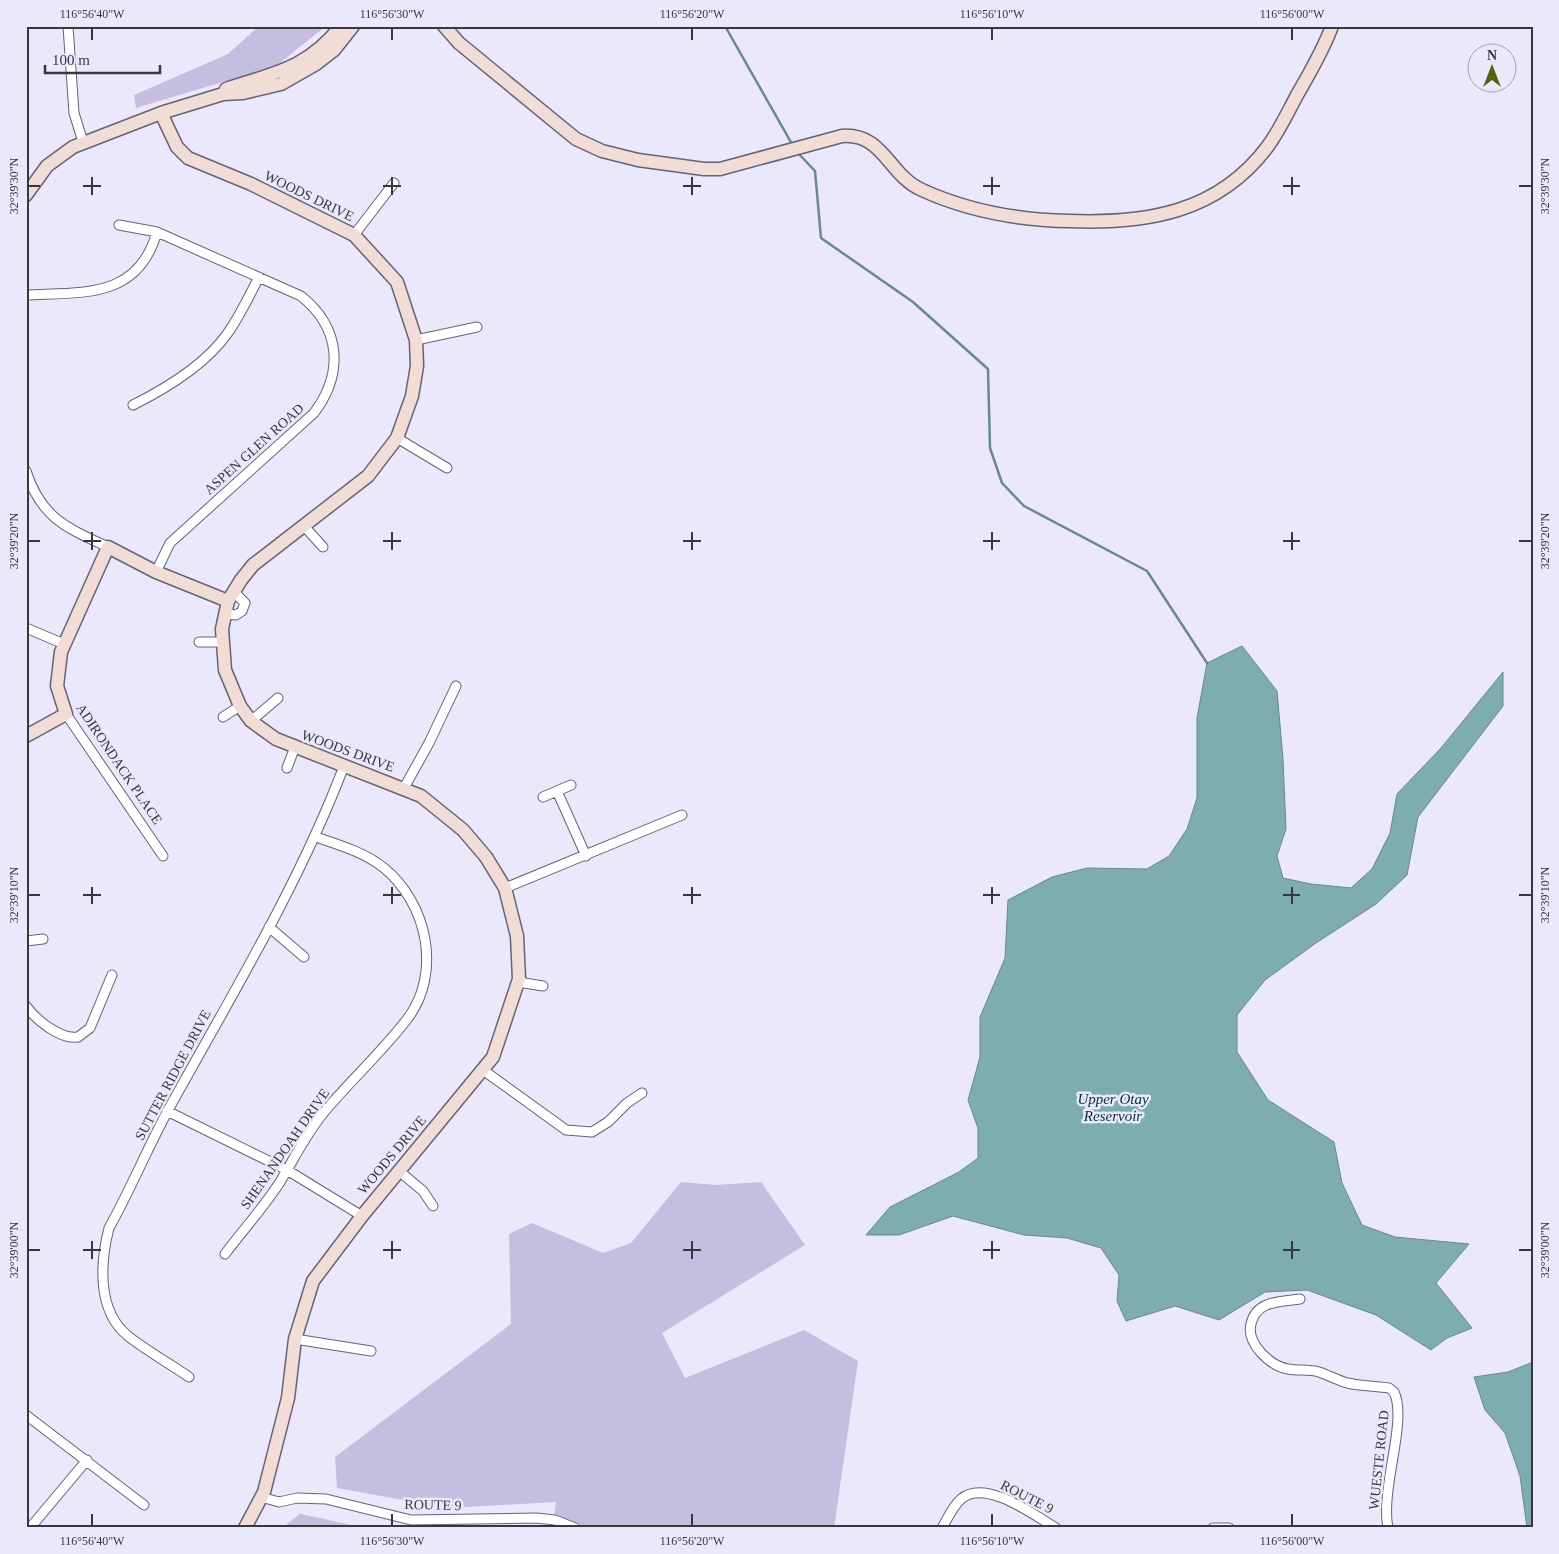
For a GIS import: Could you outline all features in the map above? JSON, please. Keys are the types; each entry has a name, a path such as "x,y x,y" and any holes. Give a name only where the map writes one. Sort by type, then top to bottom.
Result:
{"street":[{"path":"68,26 74,113 83,142"},
{"path":"224,94 226,89 275,75 296,65 324,44 341,26"},
{"path":"26,195 46,166 63,152 83,142 161,112 224,94 243,94 270,88 302,74 334,50 353,26"},
{"path":"444,26 459,43 569,134 602,151 646,162 714,169 834,137 856,136 874,144 902,177 925,192 1012,218 1111,222 1146,219 1184,209 1218,192 1241,175 1265,150 1276,135 1320,53 1332,26"},
{"name":"WOODS DRIVE","path":"161,112 177,147 188,158 251,184 354,235 397,282 416,340 416,366 412,396 397,438 368,476 254,565 231,596 225,614 222,642 225,670 240,706 251,721 276,739 421,796 464,830 486,858 504,888 517,936 518,982 493,1058 362,1216 313,1282 295,1339 288,1398 261,1497 245,1528"},
{"path":"354,235 394,183"},
{"name":"ASPEN GLEN ROAD","path":"119,225 157,232 301,296 314,307 324,320 334,354 334,372 329,390 314,413 170,543 156,572"},
{"path":"26,295 102,290 116,285 140,267 153,245 157,232"},
{"path":"133,404 158,393 212,351 230,329 259,277"},
{"path":"416,340 477,326"},
{"path":"397,438 447,468"},
{"path":"26,471 37,495 66,527 156,572 231,596"},
{"path":"304,526 323,547"},
{"name":"ADIRONDACK PLACE","path":"108,547 64,644 59,661 57,686 66,714 163,856"},
{"path":"26,628 64,644"},
{"path":"199,642 222,642"},
{"path":"404,788 429,743 456,686"},
{"path":"251,721 278,698"},
{"path":"222,717 240,706"},
{"path":"26,736 66,714"},
{"path":"287,768 295,747"},
{"name":"SUTTER RIDGE DRIVE","path":"189,1377 127,1336 112,1312 102,1279 102,1258 109,1228 167,1111 292,887 316,837 344,766"},
{"path":"543,797 571,785"},
{"path":"557,791 586,856"},
{"path":"504,888 586,856 682,815"},
{"name":"SHENANDOAH DRIVE","path":"225,1254 279,1183 323,1113 408,1018 422,988 426,967 426,945 421,922 412,901 399,883 384,868 366,857 316,837"},
{"path":"269,927 304,957"},
{"path":"26,941 43,939"},
{"path":"26,1006 42,1021 64,1036 78,1037 90,1028 112,975"},
{"path":"518,982 543,986"},
{"path":"483,1070 566,1130 592,1132 608,1122 626,1103 642,1094"},
{"path":"167,1111 287,1170 362,1216"},
{"path":"399,1171 423,1191 434,1206"},
{"name":"WUESTE ROAD","path":"1300,1299 1268,1303 1263,1306 1252,1318 1249,1331 1251,1339 1257,1349 1285,1368 1317,1372 1346,1382 1389,1388 1394,1392 1398,1416 1387,1489 1388,1528"},
{"path":"295,1339 371,1351"},
{"path":"26,1415 87,1460 144,1506"},
{"path":"30,1528 87,1460"},
{"name":"ROUTE 9","path":"942,1528 960,1499 970,1494 983,1492 998,1495 1056,1528"},
{"name":"ROUTE 9","path":"261,1497 279,1502 297,1498 326,1499 411,1520 536,1518 555,1520 575,1528"},
{"path":"1213,1528 1229,1528"}],"shaded area":[{"path":"259,26 326,26 276,66 136,108 134,95 228,54"},
{"path":"681,1182 715,1185 761,1182 805,1245 662,1333 685,1378 804,1330 858,1361 834,1528 539,1528 553,1526 556,1502 447,1508 337,1488 335,1457 511,1324 509,1234 532,1223 603,1253 631,1243"},
{"path":"301,1514 365,1528 282,1528"}],"water":[{"name":"Upper Otay Reservoir","path":"1242,646 1277,691 1283,759 1286,829 1277,856 1283,878 1311,884 1351,888 1372,869 1390,833 1397,794 1441,748 1503,672 1503,706 1418,817 1407,875 1376,904 1316,943 1265,980 1237,1015 1237,1052 1268,1100 1334,1142 1342,1183 1362,1225 1395,1237 1469,1244 1436,1283 1472,1328 1447,1338 1431,1350 1376,1315 1307,1290 1265,1292 1219,1320 1175,1306 1126,1321 1117,1301 1119,1275 1101,1248 1067,1238 1024,1235 953,1216 899,1235 866,1235 890,1207 959,1172 978,1158 978,1128 968,1100 980,1057 980,1017 1005,958 1008,900 1052,877 1087,868 1147,869 1169,856 1187,829 1197,798 1197,718 1207,663"},
{"path":"1533,1362 1533,1528 1527,1528 1520,1476 1511,1450 1505,1433 1485,1410 1474,1377 1508,1372"}],"waterway":[{"path":"725,26 792,144"},
{"path":"798,153 815,171 821,238 913,302 988,369 990,448 1002,483 1024,506 1147,571 1207,663"}]}
